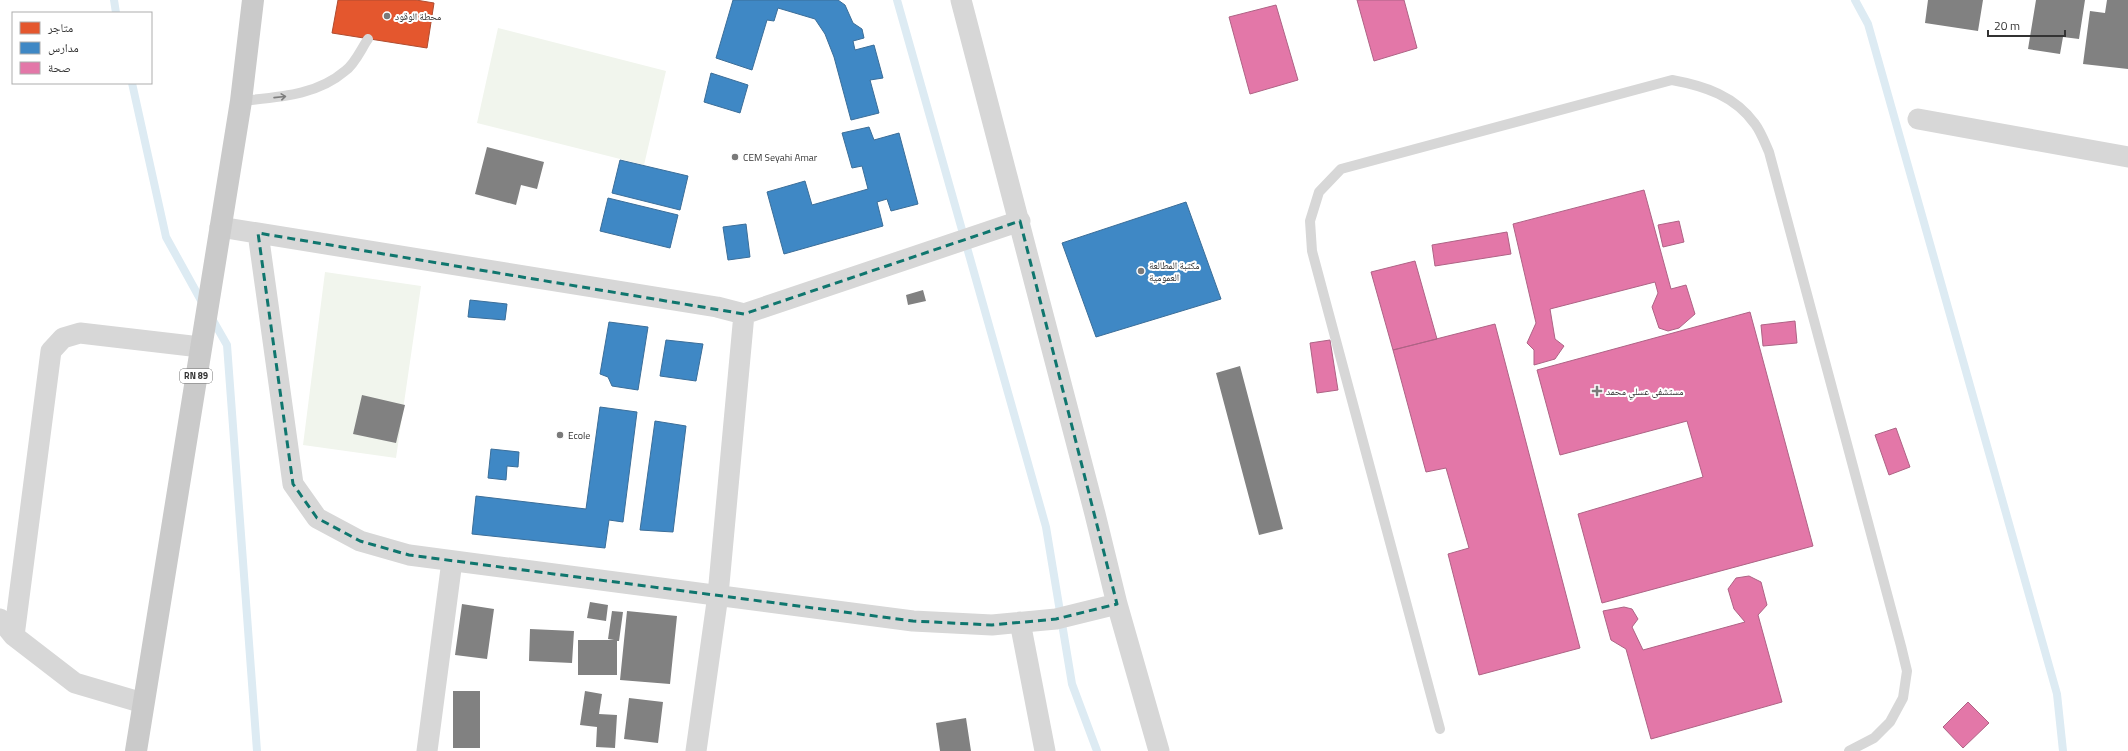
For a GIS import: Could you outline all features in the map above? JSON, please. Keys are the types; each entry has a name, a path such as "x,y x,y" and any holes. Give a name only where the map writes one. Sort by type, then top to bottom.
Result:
{"main road":[{"name":"RN 89","path":"136,751 200,347 241,101 253,0"}],"street":[{"path":"961,0 1020,221 1117,604 1160,751"},
{"path":"1918,119 2128,157"},
{"path":"220,227 709,305 744,314 1020,221"},
{"path":"258,233 293,484 317,518 360,541 409,555 913,622 992,625 1056,619 1117,604"},
{"path":"696,751 718,595 744,314"},
{"path":"14,636 51,351 63,338 80,333 200,347"},
{"path":"427,751 452,561"},
{"path":"0,618 14,636 76,683 143,703"},
{"path":"1020,622 1045,751"}],"lane":[{"path":"241,101 289,96 323,87 346,71 368,39"},
{"path":"1440,729 1312,251 1310,221 1319,192 1341,169 1672,80 1700,85 1734,102 1756,125 1769,152 1901,646 1907,671 1903,698 1890,722 1874,738 1849,751"}],"highlighted area":[{"path":"1020,221 1117,604 1056,619 992,625 913,621 409,555 360,541 317,518 293,484 258,233 744,314"}],"shaded area":[{"path":"498,28 666,71 644,165 477,123"},
{"path":"325,272 421,286 396,458 303,445"}],"building: متاجر":[{"path":"338,0 416,0 434,3 427,48 332,33"}],"building: مدارس":[{"path":"733,0 838,0 845,5 853,23 862,29 864,38 853,41 855,50 874,45 883,78 870,80 879,113 851,120 834,57 825,34 815,19 778,8 774,21 767,20 752,70 716,58"},
{"path":"711,73 748,85 740,113 704,102"},
{"path":"869,127 874,140 899,133 918,204 891,211 887,199 877,202 883,226 784,254 767,192 805,181 812,205 868,189 862,166 852,168 842,133"},
{"path":"620,160 688,176 680,210 612,193"},
{"path":"608,198 678,215 670,248 600,231"},
{"name":"مكتبة المطالعة العمومية","path":"1186,202 1221,299 1096,337 1062,243"},
{"path":"746,224 750,257 728,260 723,227"},
{"path":"470,300 507,304 505,320 468,317"},
{"path":"609,322 648,327 638,390 612,386 608,377 600,374"},
{"path":"666,340 703,344 696,381 660,376"},
{"path":"600,407 637,412 623,522 609,520 605,548 472,534 476,496 586,509"},
{"path":"655,421 686,426 673,532 640,530"},
{"path":"491,449 519,452 518,467 507,466 506,480 488,478"}],"building: صحة":[{"path":"1357,0 1404,0 1417,48 1374,61"},
{"path":"1276,5 1298,80 1250,94 1229,17"},
{"path":"1644,190 1671,289 1686,285 1695,314 1679,328 1668,331 1659,328 1652,307 1658,293 1655,282 1550,309 1555,339 1564,346 1555,359 1534,365 1534,350 1527,343 1536,323 1513,224"},
{"path":"1679,221 1684,242 1663,247 1658,225"},
{"path":"1507,232 1511,254 1435,266 1432,245"},
{"path":"1415,261 1437,339 1393,350 1371,272"},
{"path":"1750,312 1813,546 1602,603 1578,514 1703,477 1687,421 1560,455 1537,370"},
{"path":"1795,321 1797,343 1763,346 1761,325"},
{"path":"1495,324 1580,648 1479,675 1448,554 1469,548 1446,468 1426,472 1393,350"},
{"path":"1330,340 1338,390 1317,393 1310,343"},
{"path":"1896,428 1910,467 1889,475 1875,435"},
{"path":"1749,576 1761,582 1767,605 1758,615 1782,702 1651,739 1626,649 1611,640 1603,611 1624,607 1632,609 1638,619 1632,627 1643,650 1745,622 1734,609 1728,589 1736,578"},
{"path":"1968,702 1989,723 1963,748 1943,727"}],"building: أخرى":[{"path":"1928,0 1983,0 1978,31 1925,23"},
{"path":"2036,0 2085,0 2079,39 2063,37 2060,54 2028,49"},
{"path":"2107,0 2128,0 2128,69 2083,64 2090,11 2105,13"},
{"path":"487,147 544,162 537,189 521,185 516,205 475,194"},
{"path":"923,290 926,301 908,305 906,295"},
{"path":"1240,366 1283,529 1259,535 1216,373"},
{"path":"362,395 405,405 396,443 353,434"},
{"path":"590,602 608,605 606,621 587,618"},
{"path":"462,604 494,609 487,659 455,655"},
{"path":"612,611 623,612 619,641 617,641 617,675 578,675 578,640 614,640 608,639"},
{"path":"627,611 677,616 670,684 620,680"},
{"path":"530,629 574,631 572,663 529,661"},
{"path":"453,691 480,691 480,748 453,748"},
{"path":"585,691 602,694 599,714 617,715 615,748 596,747 597,727 580,725"},
{"path":"629,698 663,702 658,743 624,739"},
{"path":"966,718 971,751 940,751 936,723"}],"waterway":[{"path":"114,0 116,12"},
{"path":"897,0 1046,527 1072,684 1097,751"},
{"path":"1855,0 1868,24 2057,694 2063,751"},
{"path":"132,84 166,237 203,304"},
{"path":"211,317 227,345 257,751"}],"place":[{"name":"محطة الوقود","path":"387,16"},
{"name":"CEM Seyahi Amar","path":"735,157"},
{"name":"مكتبة المطالعة العمومية","path":"1141,271"},
{"name":"مستشفى عسلي محمد","path":"1597,391"},
{"name":"Ecole","path":"560,435"}]}
